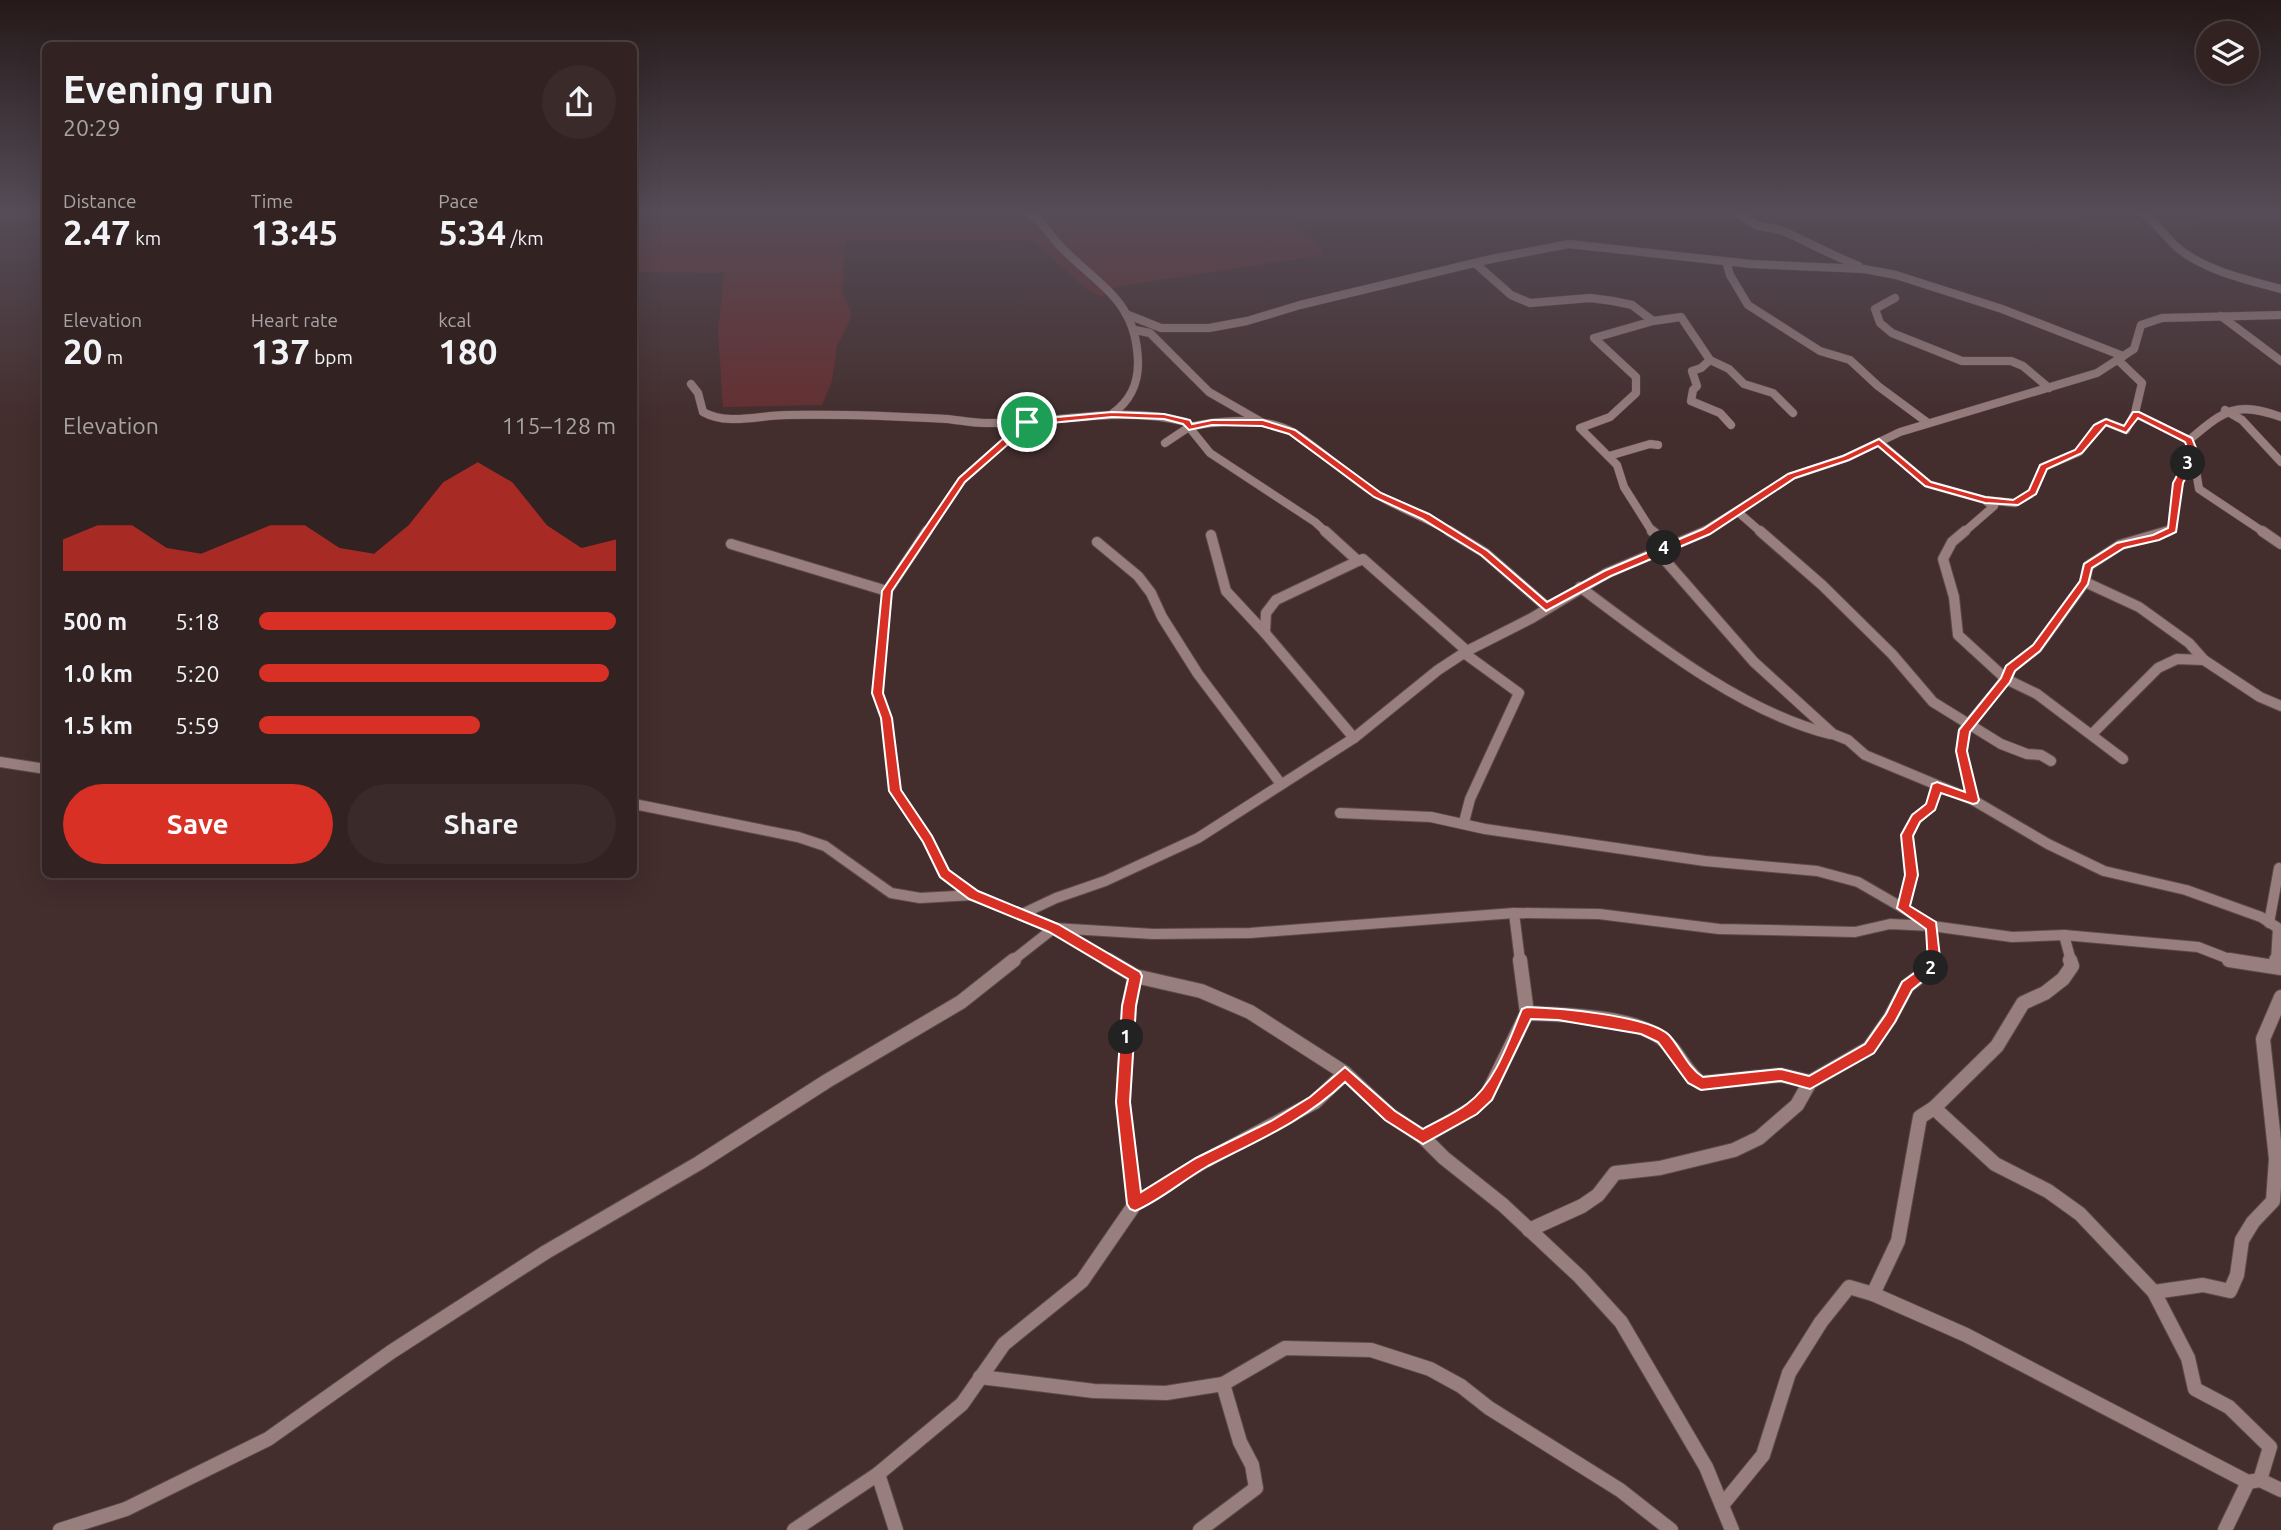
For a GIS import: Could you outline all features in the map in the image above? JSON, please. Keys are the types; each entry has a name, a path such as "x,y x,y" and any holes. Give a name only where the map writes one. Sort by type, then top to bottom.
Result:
{"street":[{"path":"1094,281 1126,314 1135,330 1138,374 1130,399 1112,414"},
{"path":"1126,314 1161,328 1209,328 1247,321 1300,305 1401,281"},
{"path":"1496,281 1511,295 1531,303 1602,299 1632,305 1653,321"},
{"path":"1734,281 1748,305 1820,351 1850,360 1878,386 1928,423"},
{"path":"1879,442 1928,484 1985,500 2015,503 2033,492 2043,467 2079,452 2098,426 2106,422 2126,430 2136,414 2143,383 2121,358 2002,309 1916,281"},
{"path":"2254,281 2281,289"},
{"path":"1895,298 1875,309 1880,323 1892,333 1962,361 2011,362 2023,366 2049,388"},
{"path":"2218,314 2238,326 2254,342 2281,361"},
{"path":"1022,914 1163,856 1198,838 1353,737 1465,652 1532,618 1580,587 1706,531 1792,476 1846,458 1900,432 2097,373 2134,349 2141,325 2162,318 2218,314 2281,315"},
{"path":"1670,546 1654,534 1623,487 1616,465 1580,428 1609,417 1636,393 1636,377 1594,338 1653,321 1681,317 1710,360 1729,369 1745,384 1773,393 1793,413"},
{"path":"1135,330 1150,333 1209,392 1263,423 1292,432 1377,495 1410,508 1459,535 1485,553 1546,607"},
{"path":"1710,360 1702,368 1692,370 1697,386 1693,390 1691,401 1720,412 1731,425"},
{"path":"691,384 698,393 703,412 712,417 731,419 786,415 948,419 985,424 1112,414 1164,416 1186,422 1210,453 1315,522 1358,561"},
{"path":"2189,440 2225,410 2240,407 2281,417"},
{"path":"2225,410 2242,420 2281,462"},
{"path":"2136,414 2189,440 2199,489 2281,544"},
{"path":"1027,422 962,480 887,591 877,693 886,718 895,791 928,839 944,873 973,895 1054,928 1135,976 1201,991 1251,1012 1345,1073 1390,1115 1423,1137 1530,1230 1580,1277 1621,1322 1706,1467 1732,1530"},
{"path":"1165,443 1189,427 1212,422 1263,423"},
{"path":"1609,456 1650,444 1658,445"},
{"path":"1973,800 1961,751 1962,738 1970,725 2006,680 2010,669 2036,648 2085,582 2088,566 2120,545 2155,537 2173,529 2178,483 2193,453"},
{"path":"1985,500 1994,506 1952,542 1943,559 1954,597 1958,635 2006,680 2037,694 2123,759"},
{"path":"1738,512 1831,594 1892,654 1933,702 2001,744 2027,754 2041,755 2051,761"},
{"path":"1211,535 1226,591 1353,737"},
{"path":"1097,542 1138,576 1151,593 1162,617 1198,674 1281,784"},
{"path":"731,544 887,591"},
{"path":"1657,551 1755,662 1833,734"},
{"path":"1265,634 1266,613 1276,600 1363,559 1465,652 1519,693 1469,799 1464,822"},
{"path":"2085,582 2139,607 2189,643 2204,660 2260,697 2281,706"},
{"path":"60,1530 126,1509 268,1438 391,1352 546,1252 699,1163 827,1081 961,1002 1054,928 1153,934 1250,933 1514,913 1599,914 1719,929 1856,932 1890,924 1932,926 2012,937 2064,935 2198,947 2235,962 2278,967 2278,928 2269,923 2186,890 2104,871 2048,844 1973,800 1866,755 1848,740 1811,730 1737,695 1704,677 1655,644 1580,587"},
{"path":"2092,734 2158,668 2177,659 2204,660"},
{"path":"0,762 42,768"},
{"path":"1903,908 1912,875 1907,835 1916,819 1931,806 1937,787"},
{"path":"637,805 714,818 825,846 891,893 920,898 973,895"},
{"path":"1340,813 1425,816 1464,822 1485,829 1705,861 1817,871 1858,883 1932,926"},
{"path":"2269,923 2278,868"},
{"path":"1423,1137 1472,1109 1487,1095 1520,1032 1527,1013 1514,913"},
{"path":"1530,1230 1582,1206 1598,1195 1615,1173 1660,1168 1734,1150 1759,1138 1797,1105 1810,1082 1869,1048 1890,1018 1907,986 1934,966 1932,926"},
{"path":"1873,1294 1898,1241 1920,1117 1934,1108 1997,1046 2023,1003 2045,993 2063,979 2072,966 2064,935"},
{"path":"1135,976 1129,1006 1123,1102 1135,1204"},
{"path":"2154,1292 2203,1285 2230,1291 2238,1280 2240,1246 2255,1218 2273,1201 2276,1159 2263,1039 2281,997"},
{"path":"1527,1013 1558,1014 1643,1028 1662,1038 1693,1078 1701,1083 1781,1075 1810,1082"},
{"path":"794,1530 878,1474 962,1404 1003,1344 1082,1281 1135,1204 1201,1163 1315,1102 1345,1073"},
{"path":"1934,1108 1995,1164 2048,1191 2080,1214 2154,1292 2188,1358 2195,1389 2229,1407 2270,1447 2254,1481 2225,1530"},
{"path":"1723,1504 1763,1455 1789,1373 1821,1322 1849,1287 1873,1294 1966,1335 2254,1481 2281,1490"},
{"path":"981,1377 1094,1391 1166,1393 1223,1384 1285,1348 1371,1350 1430,1369 1461,1386 1489,1408 1620,1490 1671,1530"},
{"path":"1200,1530 1256,1488 1252,1465 1240,1442 1223,1384"},
{"path":"878,1474 896,1530"}],"shaded area":[{"path":"723,281 843,281 842,291 851,312 849,323 837,345 832,381 822,405 723,407 718,332"},
{"path":"1078,281 1151,281 1115,287 1103,297"}],"route":[{"path":"1112,414 1164,416 1186,422 1189,427 1212,422 1263,423 1292,432 1377,495 1459,535 1485,553 1546,607 1607,573 1706,531 1792,476 1846,458 1879,442 1928,484 1985,500 2015,503 2033,492 2043,467 2079,452 2098,426 2106,422 2126,430 2136,414 2189,440 2193,453 2178,483 2173,529 2155,537 2120,545 2088,566 2085,582 2036,648 2010,669 2006,680 1964,730 1961,751 1973,800 1937,787 1931,806 1916,819 1907,835 1912,875 1903,908 1932,926 1934,966 1907,986 1890,1018 1869,1048 1810,1082 1781,1075 1713,1084 1701,1083 1693,1078 1662,1038 1643,1028 1558,1014 1527,1013 1487,1095 1472,1109 1423,1137 1390,1115 1345,1073 1315,1102 1201,1163 1135,1204 1123,1102 1129,1006 1135,976 1054,928 973,895 944,873 928,839 895,791 886,718 877,693 887,591 962,480 1027,422 1112,414"}]}
